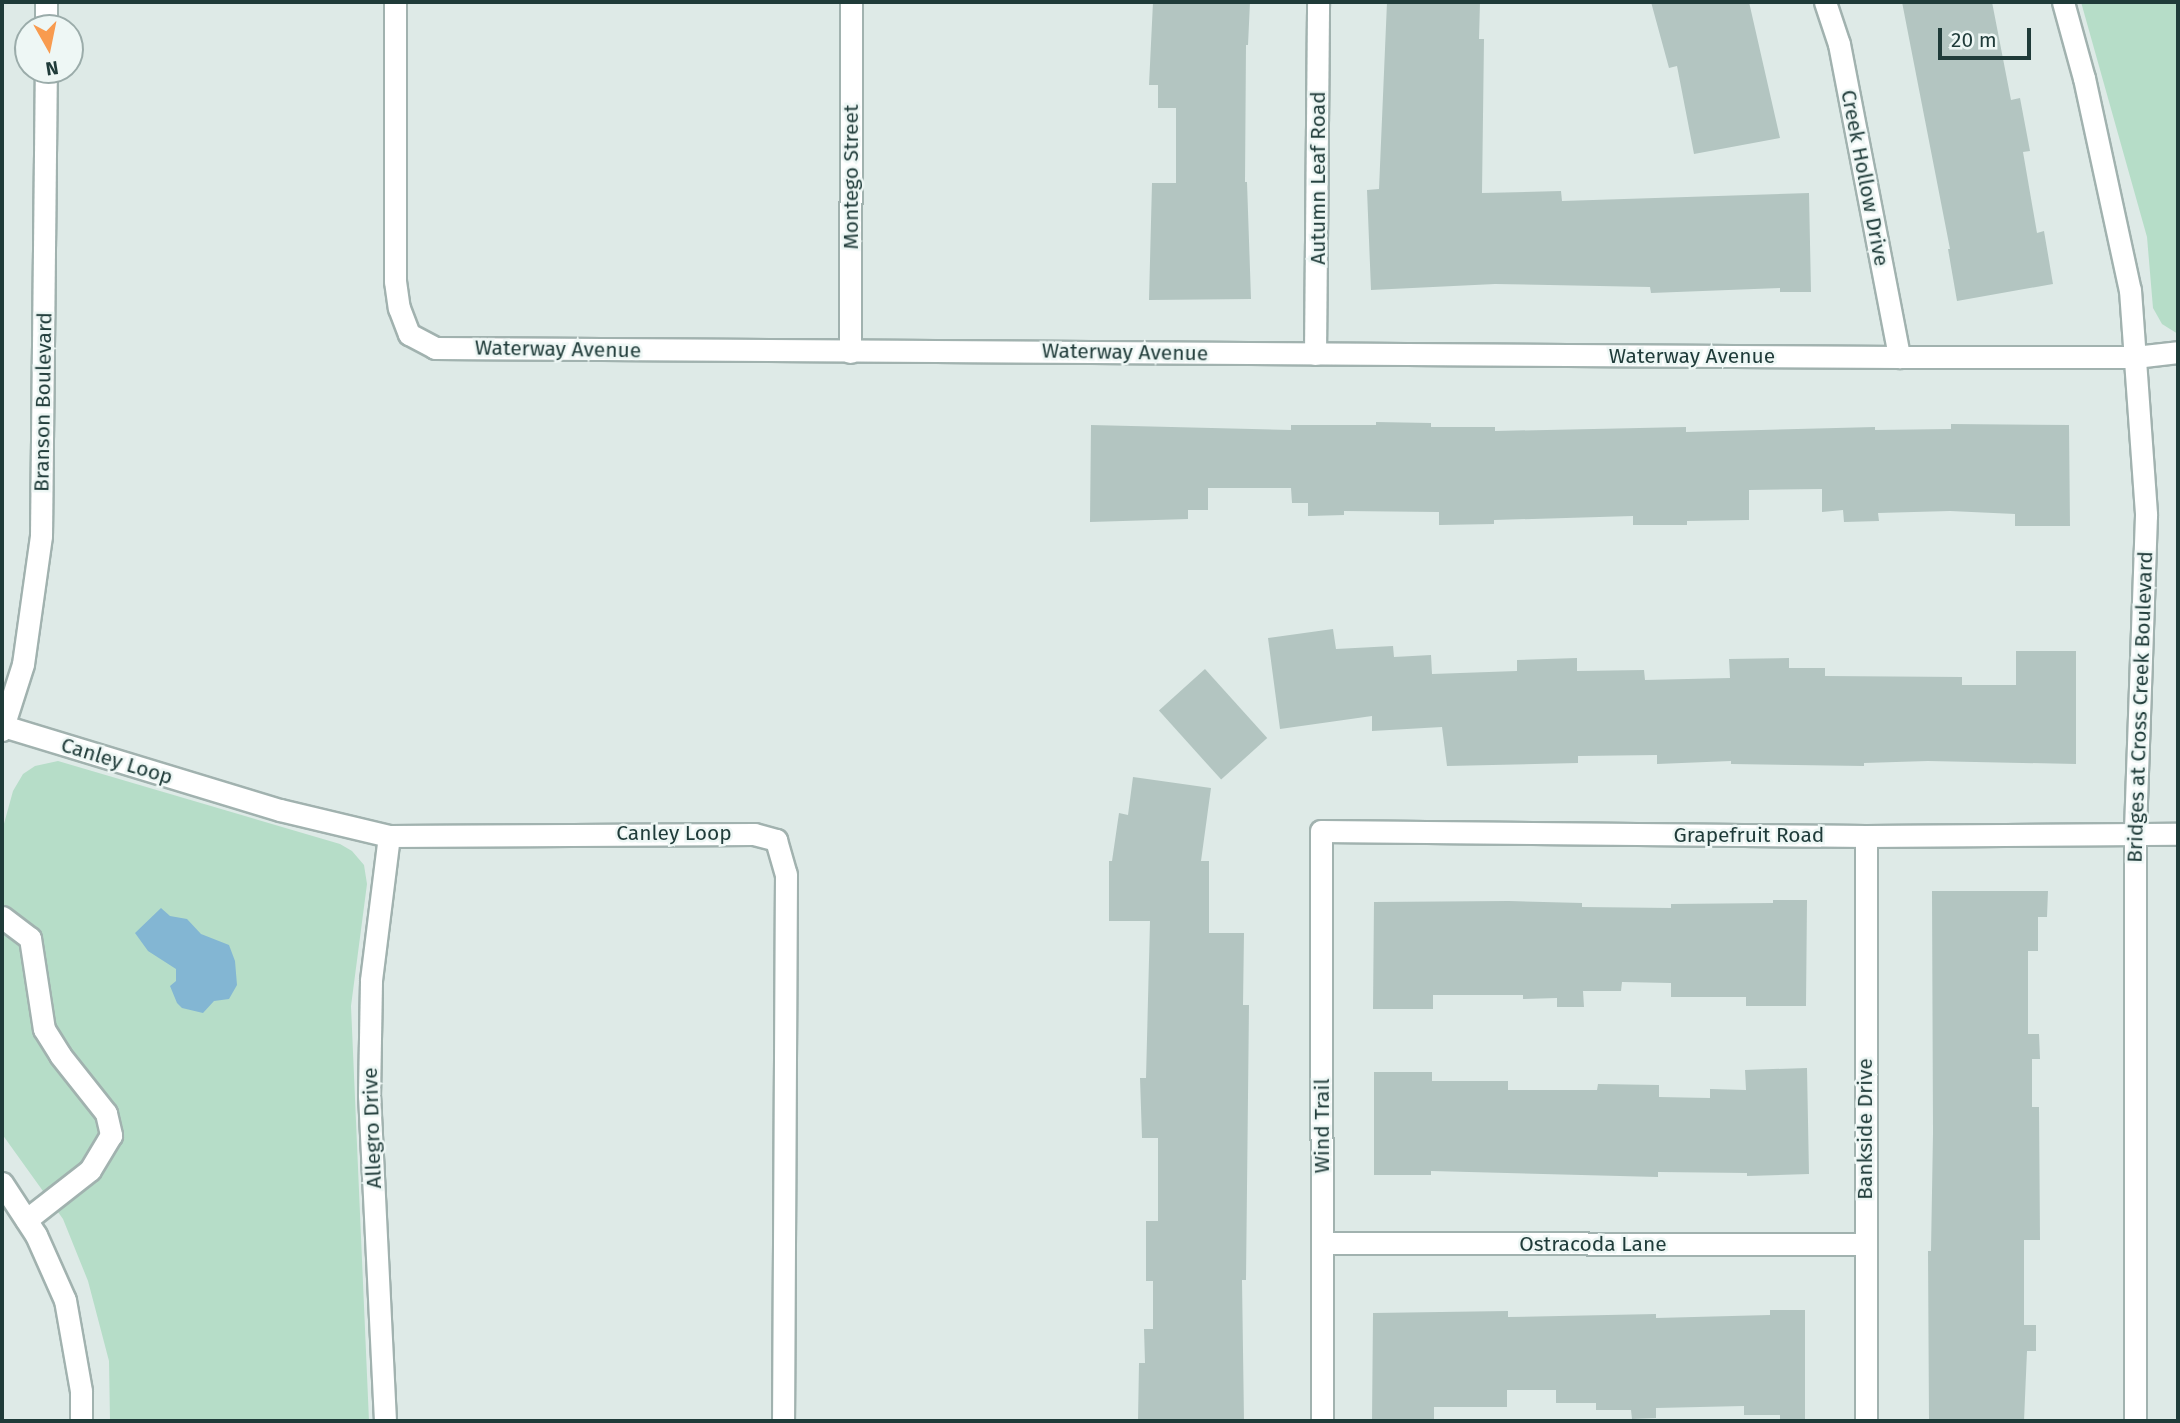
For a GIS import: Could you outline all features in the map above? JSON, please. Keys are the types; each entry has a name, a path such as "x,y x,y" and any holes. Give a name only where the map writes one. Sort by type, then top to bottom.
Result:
{"street":[{"name":"Waterway Avenue","path":"395,2 395,281 399,308 409,334 435,348 2135,357 2178,352"},
{"name":"Montego Street","path":"850,352 851,2"},
{"name":"Autumn Leaf Road","path":"1315,354 1318,2"},
{"name":"Creek Hollow Drive","path":"1825,2 1839,44 1899,356"},
{"name":"Bridges at Cross Creek Boulevard","path":"2063,2 2084,78 2130,290 2146,515 2135,833 2135,1421"},
{"name":"Branson Boulevard","path":"2,728 23,664 41,536 46,84"},
{"name":"Canley Loop","path":"2,728 280,810 389,836 754,834 776,840 786,874 783,1421"},
{"name":"Grapefruit Road","path":"1321,831 1866,836 2178,834"},
{"name":"Wind Trail","path":"1321,831 1322,1421"},
{"name":"Allegro Drive","path":"385,1421 369,1096 371,980 389,836"},
{"name":"Bankside Drive","path":"1866,836 1866,1421"},
{"path":"2,917 30,938 44,1029 60,1055 106,1113 111,1135 90,1170 26,1220"},
{"path":"2,1182 26,1220 65,1300 81,1391 81,1421"},
{"name":"Ostracoda Lane","path":"1322,1243 1865,1244"}],"green space":[{"path":"2081,2 2178,2 2178,334 2162,324 2153,308 2147,237"},
{"path":"58,761 340,844 352,851 364,865 367,884 351,1006 369,1421 110,1421 109,1361 88,1281 63,1219 2,1134 2,831 13,791 23,774 35,766"}],"water":[{"path":"161,908 170,916 187,919 201,934 229,945 235,961 237,985 229,999 214,1001 203,1013 182,1008 177,1003 170,986 176,981 176,969 148,951 135,933"}],"building":[{"path":"1153,2 1250,2 1246,45 1245,182 1251,299 1149,300 1152,183 1176,183 1176,108 1158,108 1158,85 1149,85"},
{"path":"1387,2 1480,2 1479,39 1484,39 1482,193 1561,191 1562,201 1809,193 1811,292 1780,292 1780,288 1651,293 1650,287 1495,284 1371,290 1367,190 1379,189"},
{"path":"1651,2 1749,2 1780,138 1694,154 1677,66 1669,68"},
{"path":"1902,2 1992,2 2011,100 2020,98 2030,151 2023,152 2037,233 2044,231 2053,284 1957,301 1950,249"},
{"path":"1376,422 1431,423 1431,427 1495,427 1495,431 1686,427 1686,432 1875,427 1875,430 1951,429 1951,424 2069,425 2070,526 2015,526 2015,514 1950,511 1878,513 1879,521 1844,522 1843,510 1822,512 1822,489 1749,490 1749,520 1687,521 1687,525 1633,525 1633,516 1494,520 1494,524 1439,525 1439,512 1344,511 1344,515 1308,516 1308,503 1292,503 1291,488 1208,488 1208,510 1188,510 1188,519 1090,522 1091,425 1291,430 1291,425 1376,425"},
{"path":"1333,629 1336,649 1393,646 1394,657 1431,655 1432,674 1517,671 1517,660 1577,658 1577,671 1644,670 1645,680 1730,678 1729,659 1789,658 1789,668 1825,668 1825,676 1962,677 1962,685 2016,685 2016,651 2076,651 2076,764 1928,761 1864,763 1864,766 1731,764 1731,761 1657,764 1657,755 1578,756 1578,763 1447,766 1442,727 1372,731 1372,716 1280,729 1268,638"},
{"path":"1205,669 1267,738 1221,780 1159,710"},
{"path":"1133,777 1211,788 1201,861 1209,861 1209,933 1244,933 1243,1005 1249,1005 1246,1280 1242,1280 1244,1421 1138,1421 1139,1363 1145,1363 1144,1329 1153,1329 1153,1281 1146,1281 1146,1221 1158,1221 1158,1138 1142,1138 1140,1078 1146,1078 1150,921 1109,921 1109,861 1112,861 1119,813 1128,815"},
{"path":"1932,891 2048,891 2047,917 2038,917 2038,951 2028,951 2028,1034 2039,1034 2040,1059 2032,1059 2032,1107 2039,1107 2040,1240 2024,1240 2024,1325 2036,1325 2036,1351 2027,1351 2024,1421 1929,1421 1928,1251 1931,1251 1933,1133"},
{"path":"1773,900 1807,900 1806,1006 1746,1006 1746,997 1671,997 1671,983 1622,982 1621,991 1583,991 1584,1007 1557,1007 1557,998 1523,999 1523,995 1433,995 1433,1009 1373,1009 1374,902 1509,901 1582,903 1582,907 1671,908 1671,904 1773,903"},
{"path":"1807,1068 1809,1174 1747,1176 1747,1173 1658,1172 1658,1177 1431,1171 1431,1175 1374,1175 1374,1072 1432,1072 1432,1081 1508,1081 1508,1090 1597,1090 1598,1084 1659,1085 1659,1097 1710,1098 1710,1089 1746,1090 1745,1070"},
{"path":"1770,1310 1805,1310 1805,1421 1780,1421 1780,1415 1744,1415 1744,1406 1656,1408 1656,1418 1632,1419 1631,1410 1596,1410 1596,1403 1556,1403 1556,1390 1507,1390 1507,1407 1434,1407 1434,1421 1372,1421 1373,1313 1508,1311 1508,1317 1656,1314 1656,1318 1770,1315"}]}
